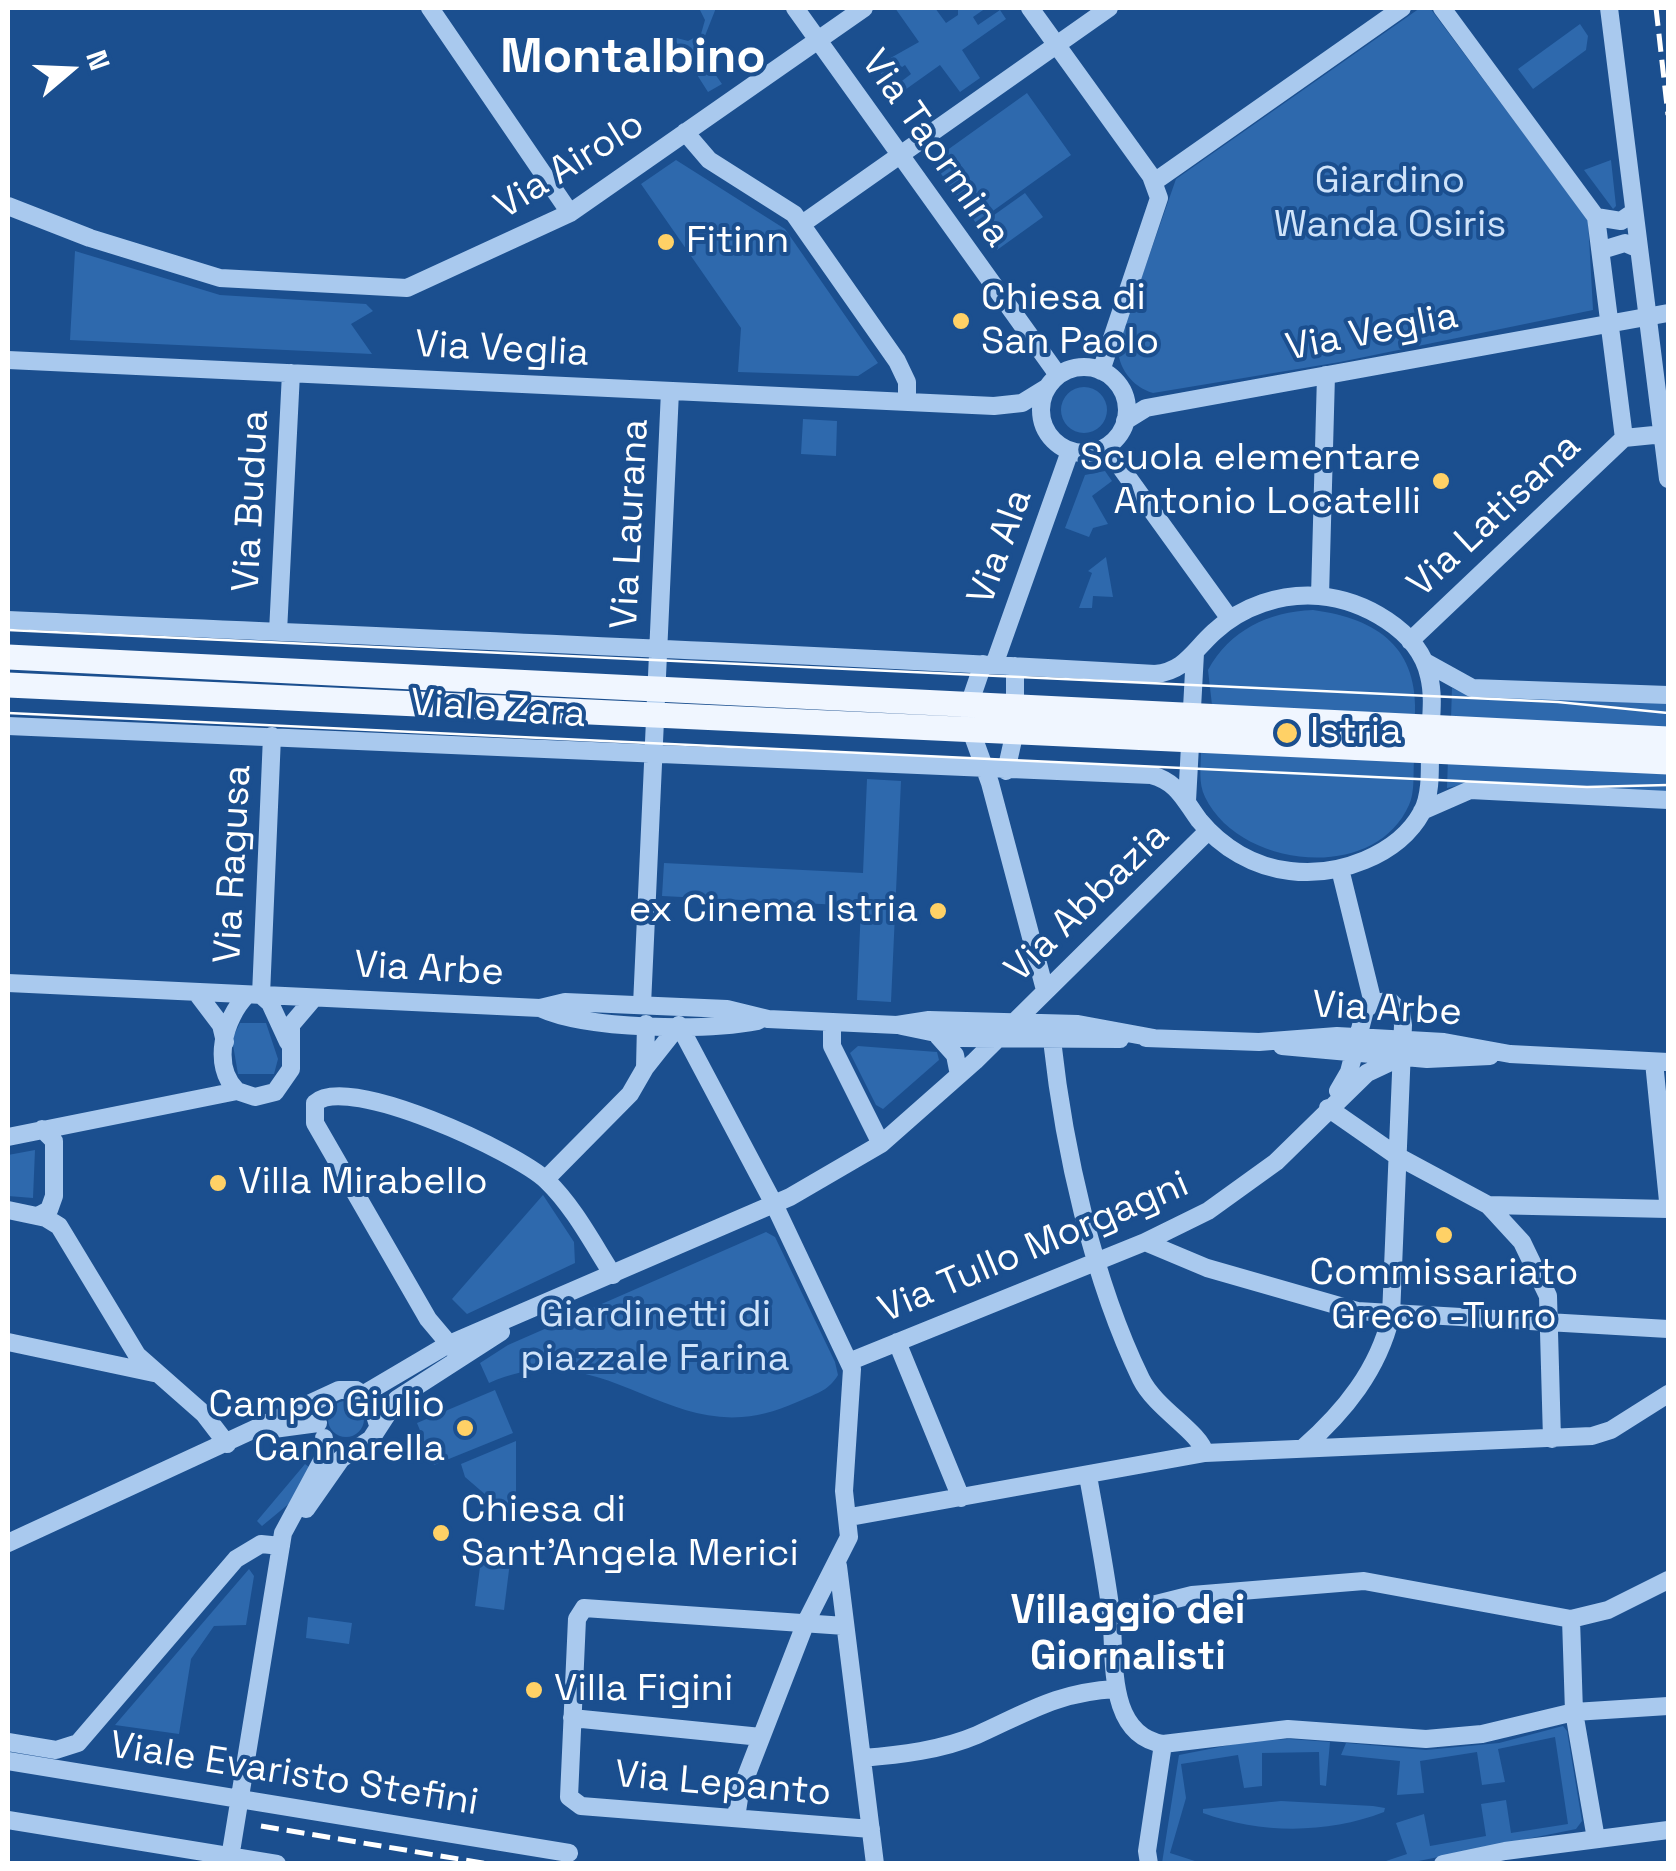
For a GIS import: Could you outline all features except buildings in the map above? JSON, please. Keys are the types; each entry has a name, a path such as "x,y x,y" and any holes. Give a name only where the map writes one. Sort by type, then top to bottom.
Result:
{"main road":[{"name":"Viale Zara","path":"8,657 656,702"},
{"name":"Viale Zara","path":"8,685 656,702 970,716 1015,731 1189,740 1430,739"},
{"name":"Viale Zara","path":"970,716 1017,704 1190,714 1430,739"},
{"path":"1430,739 1668,738"},
{"path":"1430,739 1668,762"}],"street":[{"path":"430,8 570,213"},
{"name":"Via Taormina","path":"796,8 1053,381"},
{"name":"Via Airolo","path":"8,206 203,274 252,282 397,288 418,284 570,213 864,8"},
{"path":"1030,8 1154,182 1158,198 1101,371"},
{"path":"802,224 1109,8"},
{"path":"1154,182 1402,8"},
{"path":"1442,8 1596,217 1624,438 1664,434"},
{"path":"1609,8 1668,479"},
{"path":"685,132 709,160 788,208 802,224 897,361 907,382 907,402"},
{"path":"1596,217 1621,222 1634,212"},
{"path":"1602,250 1625,243 1639,249"},
{"name":"Via Veglia","path":"1126,421 1146,408 1610,320 1668,313"},
{"name":"Via Veglia","path":"8,360 994,406 1022,403 1053,381"},
{"path":"1125,398 1126,421 1106,447 1089,453 1070,451 1048,435 1041,409 1053,381 1079,367 1101,371 1125,398 1146,408"},
{"name":"Via Budua","path":"278,632 292,373"},
{"path":"1320,596 1326,375"},
{"name":"Via Laurana","path":"658,654 670,391"},
{"name":"Via Veglia","path":"994,406 1031,415 1048,435"},
{"name":"Via Latisana","path":"1410,641 1624,438"},
{"path":"1106,447 1230,619 1272,600 1320,596 1363,607 1410,641 1425,662 1431,688 1422,811"},
{"name":"Via Ala","path":"988,664 1070,451"},
{"name":"Viale Zara","path":"8,620 658,654 988,664 1155,674 1179,669 1230,619"},
{"path":"1196,652 1187,801 1208,830 1230,849 1266,866 1304,872 1340,868 1387,847 1422,811 1460,791 1668,800"},
{"path":"645,1068 658,654"},
{"path":"1425,662 1472,688 1668,696"},
{"path":"988,664 970,716 1045,990"},
{"path":"1006,771 1015,731 1015,666"},
{"name":"Viale Zara","path":"8,726 1151,776 1174,785 1187,801"},
{"name":"Via Ragusa","path":"254,995 272,736"},
{"name":"Via Abbazia","path":"536,1309 774,1204 881,1144 998,1039 1208,830"},
{"path":"1303,1448 1364,1383 1382,1348 1391,1316 1401,1048 1398,1006 1390,1002 1372,1003 1340,868"},
{"name":"Via Arbe","path":"8,983 540,1008 565,1002 644,1015 678,1025 726,1027 768,1019"},
{"path":"196,992 222,1025 224,1074 237,1091"},
{"path":"225,1042 236,1007 254,995 288,1043"},
{"name":"Via Arbe","path":"284,1085 291,1068 291,1026 314,998"},
{"name":"Via Tullo Morgagni","path":"1328,1108 1372,1003"},
{"name":"Via Arbe","path":"644,1015 726,1008 768,1019 897,1025 928,1020 1078,1024 1154,1038"},
{"path":"832,1022 832,1046 881,1144"},
{"path":"546,1179 609,1118 678,1025 774,1204 851,1361 844,1491 850,1517 849,1537 838,1566 806,1622 760,1737 736,1818"},
{"name":"Via Arbe","path":"897,1025 938,1036 998,1039 1154,1038 1661,1062"},
{"path":"938,1036 955,1055 960,1075"},
{"path":"1052,1040 1094,1262 1145,1386 1164,1412 1202,1443 1205,1453"},
{"name":"Via Tullo Morgagni","path":"851,1361 1144,1242 1242,1188 1276,1162 1366,1073 1401,1048"},
{"path":"1661,1062 1668,1201"},
{"path":"8,1137 237,1091 265,1096 284,1085 315,1104"},
{"path":"315,1104 332,1096 403,1110 501,1149 546,1179 613,1276"},
{"path":"315,1104 313,1118 448,1345 463,1357"},
{"path":"1328,1108 1397,1156 1488,1205 1534,1261 1548,1296 1552,1439"},
{"path":"38,1216 50,1210 54,1196 54,1141 42,1129"},
{"path":"1488,1205 1668,1209"},
{"path":"8,1210 38,1216 64,1231 121,1333 155,1374 204,1414 227,1444"},
{"path":"1144,1242 1208,1268 1357,1311 1391,1316 1668,1329"},
{"path":"364,1394 448,1345 536,1309"},
{"path":"280,1546 341,1459 371,1439 397,1399 536,1309"},
{"path":"8,1342 155,1374"},
{"path":"897,1342 961,1498"},
{"path":"8,1543 347,1389 364,1394 376,1407 378,1425"},
{"path":"850,1517 1205,1453 1602,1434 1668,1394"},
{"path":"230,1860 280,1546 287,1522 325,1454 321,1430 326,1399"},
{"path":"246,1434 321,1430 337,1447 355,1448"},
{"path":"1088,1476 1112,1616 1116,1689 1139,1736 1163,1744 1288,1729 1426,1740 1482,1734 1574,1712 1668,1706"},
{"path":"8,1742 56,1750 78,1744 236,1559 262,1544 280,1546"},
{"path":"838,1566 875,1864"},
{"path":"1112,1616 1210,1593 1364,1581 1571,1618 1608,1610 1668,1580"},
{"path":"760,1737 572,1718 577,1619 584,1608 845,1626"},
{"path":"1571,1618 1574,1712 1596,1839"},
{"path":"862,1758 938,1747 976,1735 1052,1698 1116,1689"},
{"name":"Via Lepanto","path":"572,1718 572,1802 871,1830"},
{"path":"1149,1864 1146,1852 1163,1744"},
{"name":"Viale Evaristo Stefini","path":"8,1761 569,1853"},
{"path":"8,1820 230,1860 277,1864"},
{"path":"1443,1864 1668,1830"}],"green space":[{"path":"699,8 716,8 699,51 722,84 708,92 673,37 688,41 701,34 705,20"},
{"path":"895,8 935,8 946,23 958,15 958,8 986,8 973,17 978,25 1000,10 1006,19 962,50 980,78 960,92 940,65 895,97 890,90 911,74 905,65 883,80 878,65 919,42"},
{"name":"Giardino Wanda Osiris","path":"1420,8 1430,8 1588,220 1593,310 1340,362 1153,393 1132,381 1123,368 1118,345 1176,179"},
{"path":"1580,24 1588,36 1586,50 1533,89 1518,69"},
{"path":"1027,93 1071,155 976,223 932,161"},
{"path":"676,160 785,229 878,363 858,376 738,372 741,328 641,184"},
{"path":"1611,160 1616,206 1613,209 1584,170"},
{"path":"1025,193 1043,217 997,250 980,225"},
{"path":"75,251 220,295 366,304 373,311 351,324 372,354 70,340"},
{"path":"1084,387 1100,394 1107,410 1100,426 1084,433 1068,426 1061,410 1068,394"},
{"path":"803,419 837,421 836,456 801,454"},
{"path":"1105,471 1112,481 1092,496 1108,524 1093,528 1089,537 1065,528 1085,475"},
{"path":"1106,557 1113,597 1093,596 1092,608 1079,608 1092,573 1088,571"},
{"path":"1313,610 1357,621 1390,641 1410,673 1415,718 1212,705 1208,670 1227,644 1266,619"},
{"path":"1452,688 1466,694 1668,702 1668,728 1451,719"},
{"path":"1201,752 1414,760 1412,794 1392,830 1367,847 1338,856 1275,852 1246,839 1222,821 1203,792"},
{"path":"1448,758 1668,770 1668,793 1461,785 1447,788"},
{"path":"867,779 901,781 891,1002 857,1000 861,906 662,896 664,863 863,873"},
{"path":"240,1023 266,1023 278,1059 274,1074 238,1074 232,1039"},
{"path":"858,1046 937,1052 939,1060 883,1109 876,1105 850,1053"},
{"path":"35,1150 33,1198 8,1196 8,1155"},
{"path":"543,1195 574,1242 575,1263 467,1314 452,1299"},
{"name":"Giardinetti di piazzale Farina","path":"766,1232 775,1237 835,1362 838,1375 823,1390 773,1411 742,1417 710,1416 591,1375 560,1370 526,1372 489,1383 480,1363 508,1345"},
{"name":"Campo Giulio Cannarella","path":"495,1390 513,1433 434,1465 417,1423"},
{"path":"346,1401 359,1406 364,1419 359,1432 346,1437 333,1432 328,1419 333,1406"},
{"path":"516,1441 516,1521 465,1477 461,1464"},
{"path":"305,1464 309,1467 291,1502 262,1526 257,1521"},
{"path":"482,1551 511,1554 504,1610 475,1606"},
{"path":"249,1569 254,1576 246,1625 214,1626 191,1659 179,1734 115,1725"},
{"path":"308,1617 352,1623 349,1644 306,1638"},
{"path":"1563,1726 1582,1821 1576,1829 1409,1863 1380,1863 1407,1854 1396,1823 1424,1814 1430,1846 1486,1836 1481,1804 1506,1800 1511,1833 1568,1824 1555,1737 1498,1749 1505,1782 1482,1785 1477,1752 1420,1761 1424,1793 1397,1795 1400,1761 1341,1755 1346,1743 1426,1750 1499,1743"},
{"path":"1245,1742 1330,1742 1326,1786 1320,1785 1319,1752 1262,1753 1262,1786 1244,1788 1238,1755 1181,1764 1186,1798 1170,1853 1201,1863 1162,1863 1179,1755"},
{"path":"1281,1801 1385,1808 1384,1812 1362,1819 1294,1829 1248,1825 1203,1813 1203,1809"}],"tram line":[{"path":"8,630 1558,702 1668,713"},
{"path":"8,713 1587,787 1668,785"}],"railway":[{"path":"1656,8 1668,115"},
{"path":"261,1826 489,1864"}],"place":[{"name":"Fitinn","path":"666,242"},
{"name":"Chiesa di San Paolo","path":"961,321"},
{"name":"Scuola elementare Antonio Locatelli","path":"1441,481"},
{"name":"Istria","path":"1287,733"},
{"name":"ex Cinema Istria","path":"938,911"},
{"name":"Villa Mirabello","path":"218,1183"},
{"name":"Commissariato Greco -Turro","path":"1444,1235"},
{"name":"Campo Giulio Cannarella","path":"465,1428"},
{"name":"Chiesa di Sant’Angela Merici","path":"441,1533"},
{"name":"Villa Figini","path":"534,1690"}],"district":[{"name":"Montalbino","path":"633,59"},
{"name":"Villaggio dei Giornalisti","path":"1128,1635"}]}
